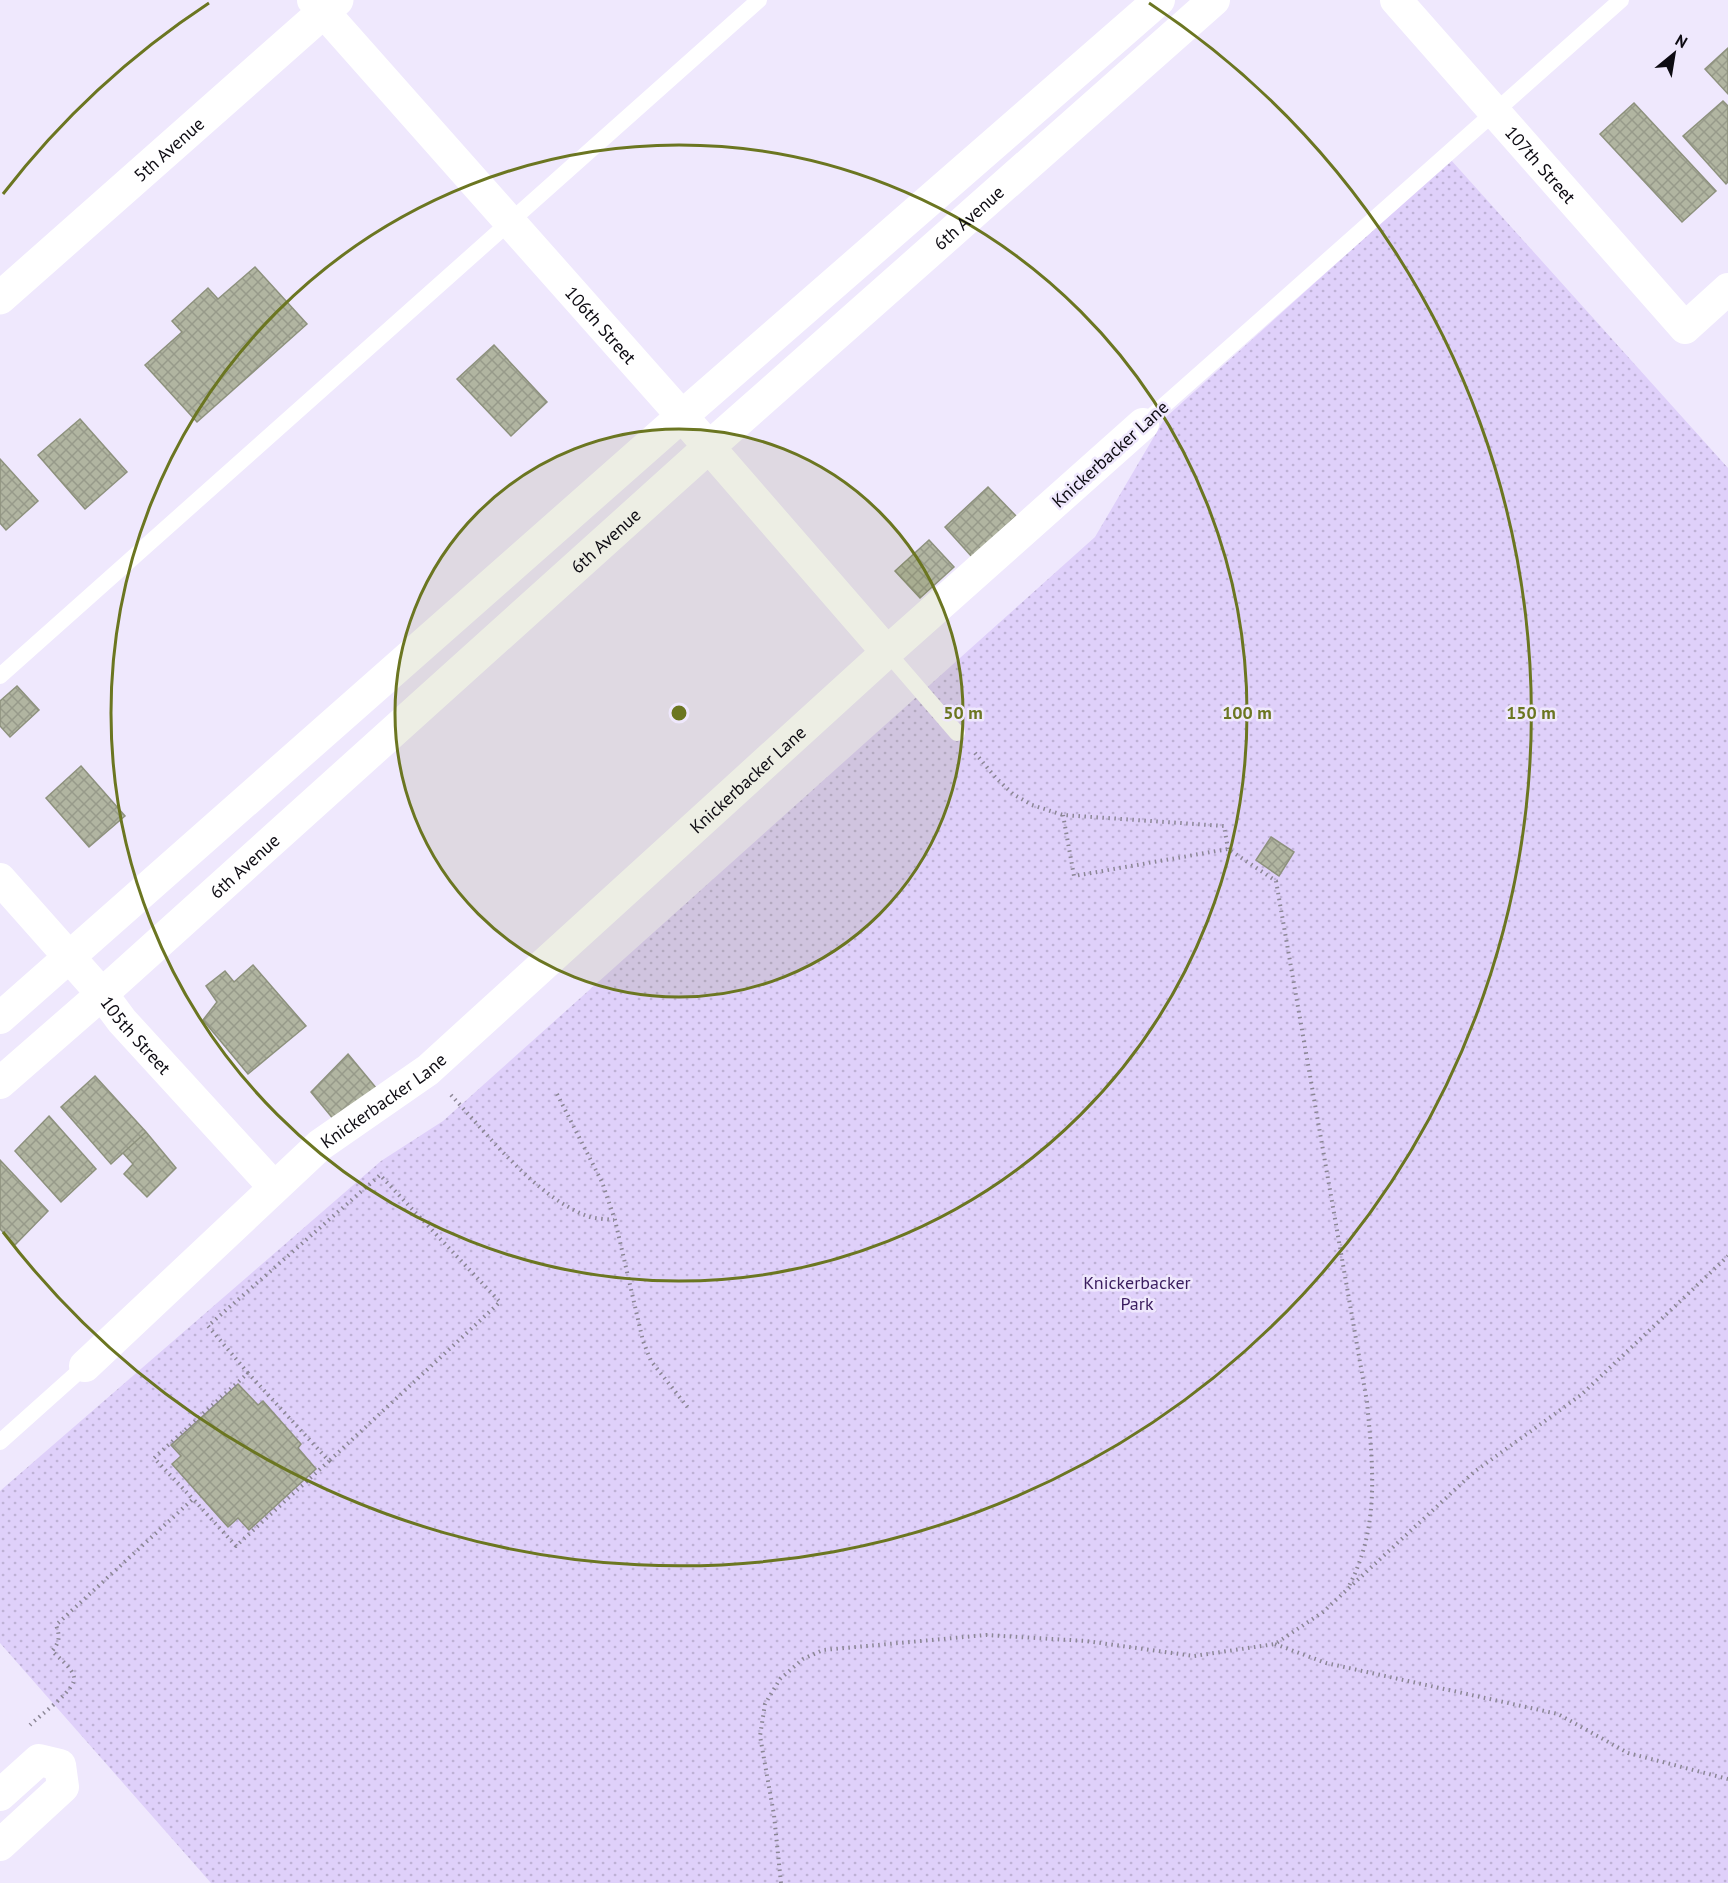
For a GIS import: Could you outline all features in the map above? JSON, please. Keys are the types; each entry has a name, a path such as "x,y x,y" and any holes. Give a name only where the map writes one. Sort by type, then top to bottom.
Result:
{"street":[{"path":"0,1018 682,416 1159,0"},
{"name":"6th Avenue","path":"0,1083 102,994 709,447 1214,0"},
{"name":"107th Street","path":"1396,0 1685,328 1728,289"},
{"name":"106th Street","path":"325,4 510,223 682,416 886,652"},
{"name":"5th Avenue","path":"0,298 325,4"},
{"name":"Knickerbacker Lane","path":"85,1366 320,1145 428,1070 886,652 1143,424"},
{"name":"105th Street","path":"0,879 102,994 122,1021 274,1187"},
{"path":"0,1795 39,1760 60,1765 63,1786 0,1845"}],"lane":[{"path":"0,676 759,0"},
{"name":"Knickerbacker Lane","path":"1143,424 1621,0"},
{"path":"886,652 957,733"},
{"name":"Knickerbacker Lane","path":"0,1442 85,1366"}],"path":[{"path":"957,733 996,778 1014,794 1032,805 1063,815 1224,826 1228,849"},
{"path":"1063,815 1074,876 1228,849 1276,881 1363,1373 1373,1462 1372,1504 1367,1540 1360,1566 1348,1589"},
{"path":"428,1070 501,1151 547,1194 588,1217 615,1220"},
{"path":"557,1094 602,1182 615,1220 643,1341 651,1361 689,1408"},
{"path":"249,1373 154,1458 236,1546 329,1461 500,1302 380,1175 208,1326 329,1461"},
{"path":"781,1883 774,1815 760,1736 765,1704 780,1679 803,1659 823,1650 986,1635 1086,1641 1194,1656 1275,1644 1323,1612 1474,1472 1581,1395 1728,1256"},
{"path":"39,1760 18,1736 74,1683 74,1676 52,1651 60,1635 56,1625 193,1499"},
{"path":"1275,1644 1326,1663 1558,1714 1628,1753 1728,1779"}],"green space":[{"name":"Knickerbacker Park","path":"1451,160 1728,468 1728,1883 211,1883 0,1643 0,1491 381,1161 443,1121 1095,537 1165,418"}],"building":[{"path":"1728,48 1728,94 1705,69"},
{"path":"1723,101 1728,106 1728,182 1726,184 1683,136"},
{"path":"1634,103 1716,191 1682,222 1600,134"},
{"path":"255,267 307,324 197,422 145,365 182,332 172,321 208,288 218,299"},
{"path":"494,345 547,402 511,436 457,379"},
{"path":"80,419 127,472 85,509 38,455"},
{"path":"0,459 38,501 6,530 0,523"},
{"path":"988,487 1016,516 972,557 945,527"},
{"path":"929,540 954,567 920,598 895,571"},
{"path":"17,686 39,710 10,737 0,726 0,701"},
{"path":"81,766 125,816 89,847 46,798"},
{"path":"1271,837 1294,852 1279,876 1256,860"},
{"path":"253,965 306,1026 248,1074 203,1020 217,1002 206,986 225,971 234,982"},
{"path":"348,1054 377,1089 339,1126 311,1092"},
{"path":"95,1076 146,1132 111,1164 61,1107"},
{"path":"49,1116 96,1169 61,1202 15,1151"},
{"path":"146,1132 176,1168 147,1197 124,1174 133,1164 123,1153"},
{"path":"0,1160 48,1211 15,1245 0,1229"},
{"path":"238,1384 258,1405 263,1401 301,1444 298,1448 316,1469 249,1530 238,1518 228,1527 172,1464 181,1456 171,1445"}]}
